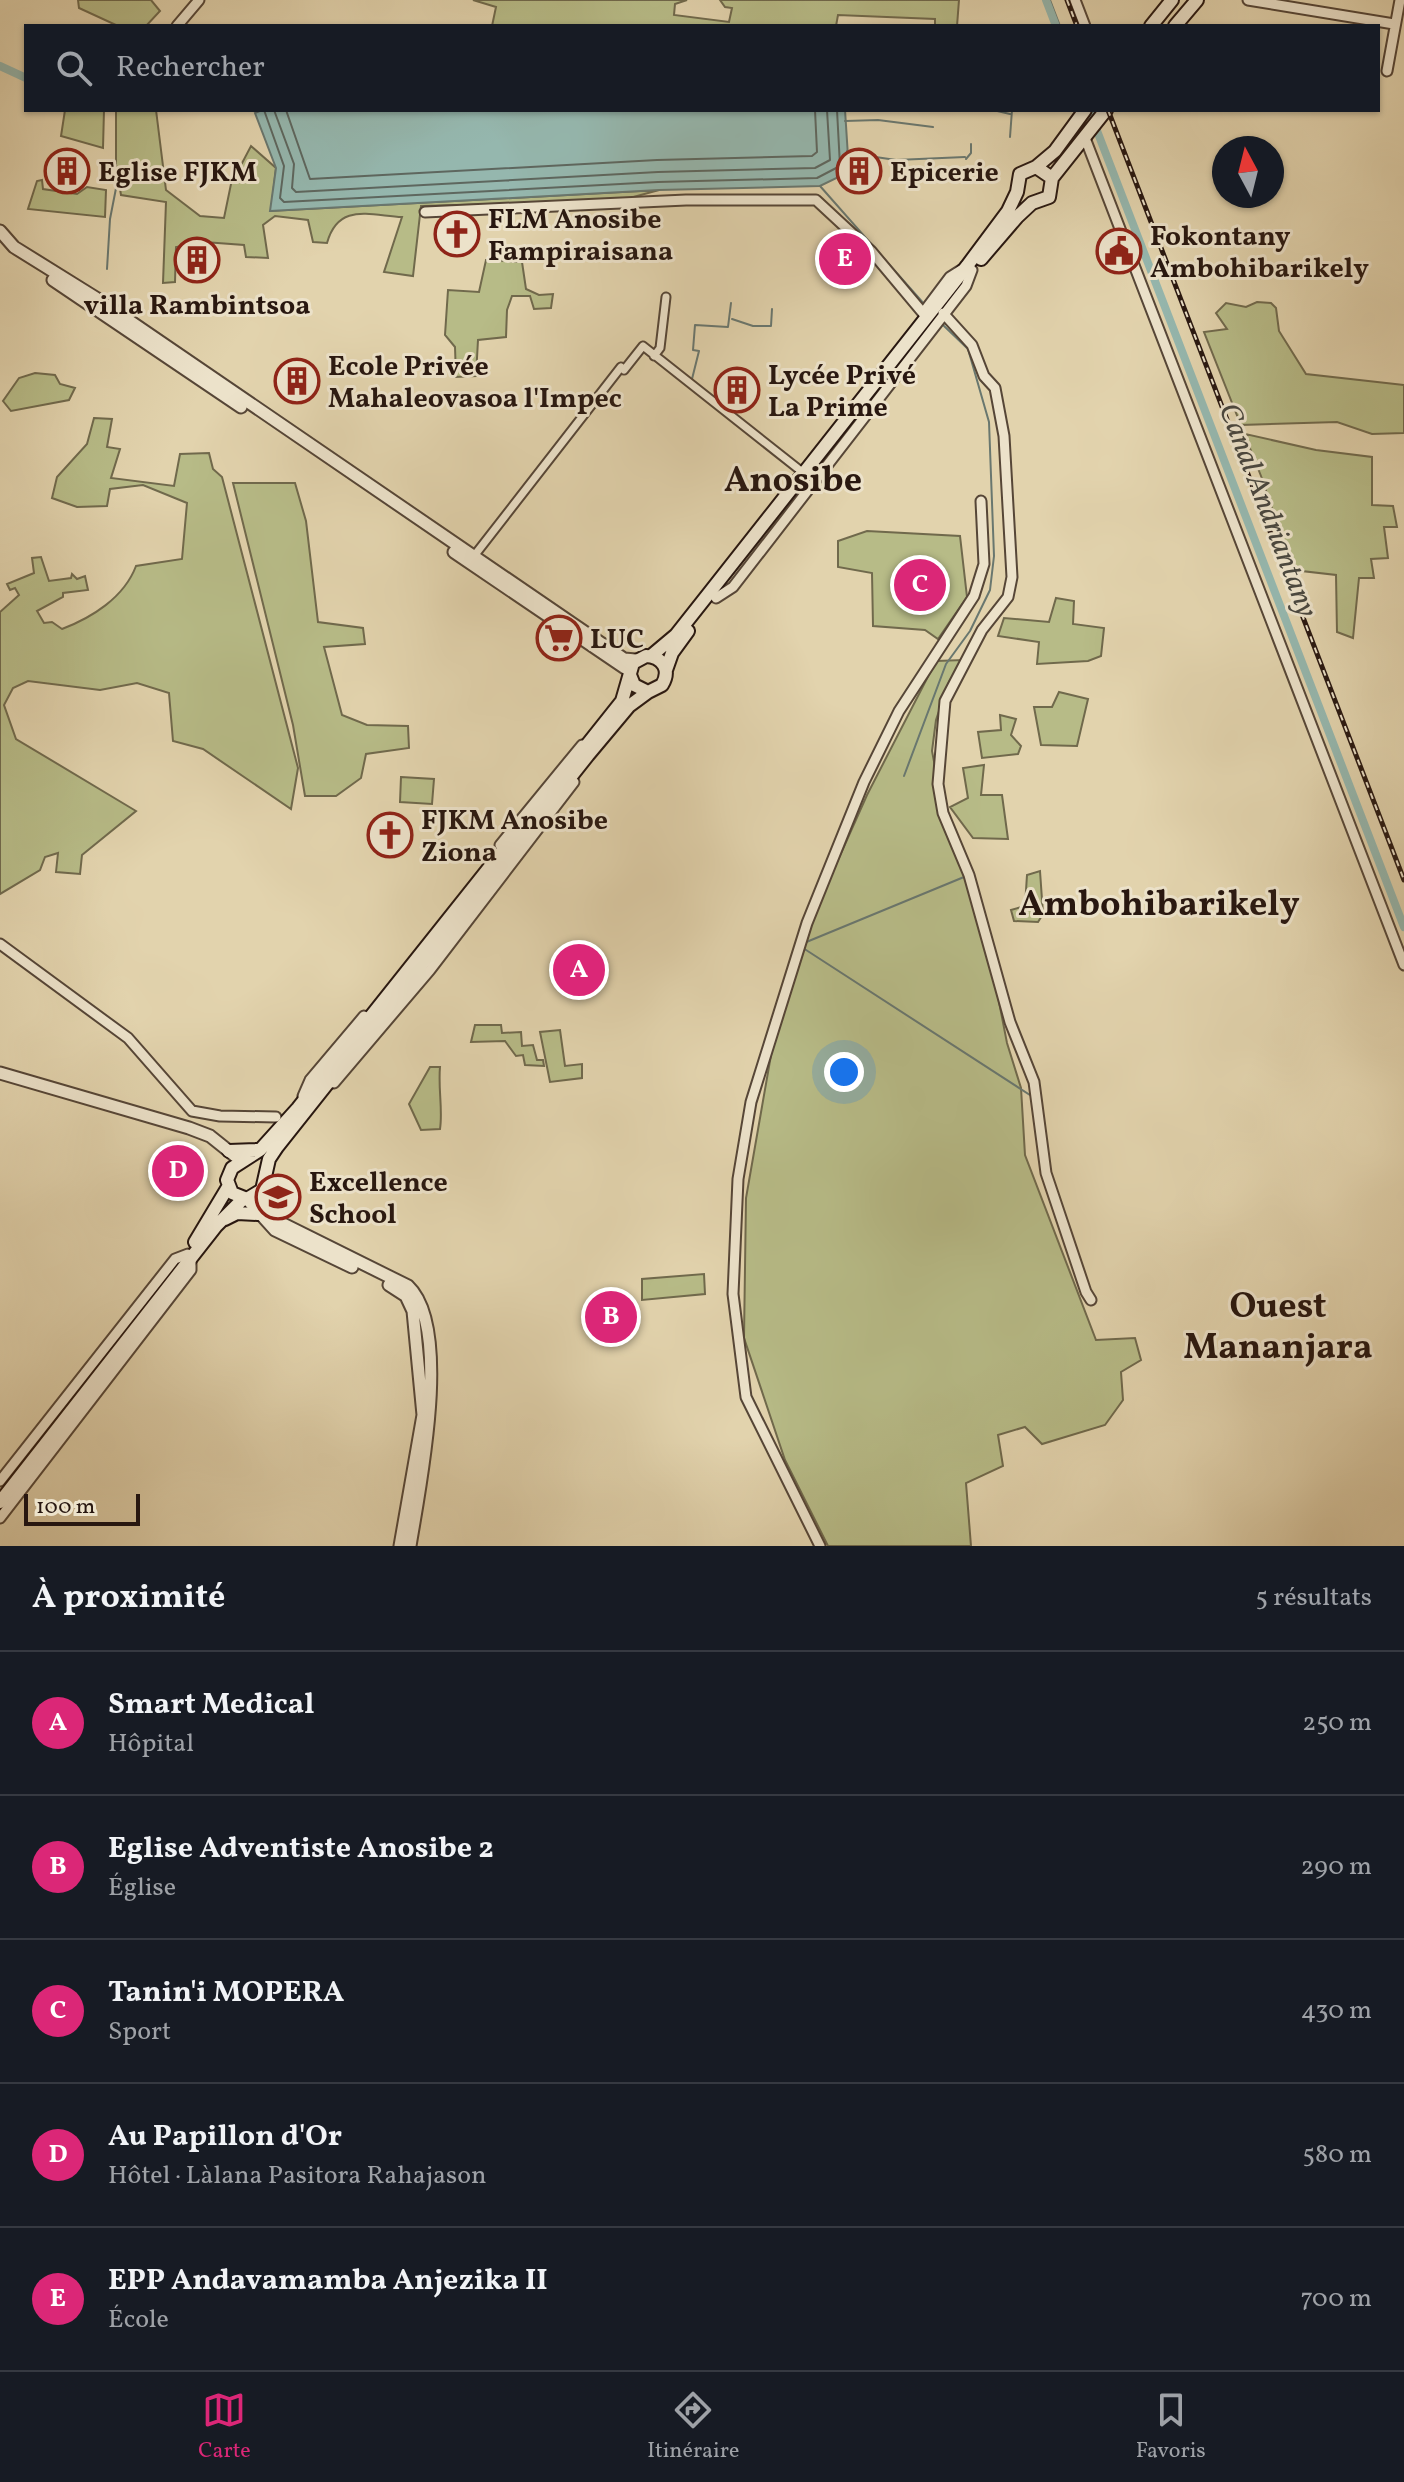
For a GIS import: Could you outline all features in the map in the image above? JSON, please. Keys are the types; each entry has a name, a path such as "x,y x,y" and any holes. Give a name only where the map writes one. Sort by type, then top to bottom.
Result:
{"main road":[{"path":"1153,24 1172,0"},
{"path":"1177,24 1197,0"},
{"path":"970,268 1032,203 1049,197 1052,178 1104,112"},
{"path":"598,738 622,701 636,660 651,656 676,635 970,268 1008,211 1017,192 1020,174 1036,167 1055,151 1083,114"},
{"path":"1036,167 1052,178"},
{"path":"1017,192 1032,203"},
{"path":"0,1489 216,1226 245,1199 262,1190 269,1159 302,1109 598,738 629,706 662,685 677,646 932,316"},
{"path":"651,656 661,660 666,670"},
{"path":"630,675 634,685 648,692"},
{"path":"0,1502 190,1256 228,1187 228,1174 260,1150 302,1109"},
{"path":"229,1151 260,1150"},
{"path":"243,1162 255,1164 264,1175"},
{"path":"228,1187 245,1199"},
{"path":"216,1226 237,1213 258,1214"}],"street":[{"path":"179,24 199,0"},
{"path":"1075,0 1084,24"},
{"path":"1248,0 1394,24"},
{"path":"1387,71 1399,45 1394,24 1400,0"},
{"path":"1085,138 1404,965"},
{"path":"425,212 686,200 816,200 871,251 932,316 972,345 984,376 995,388 1004,436 1012,577 1008,597 982,630 945,701 938,784 943,813 961,849 1010,1022 1034,1082 1046,1173 1091,1300"},
{"path":"0,231 14,247 96,298 624,659 636,660"},
{"path":"0,238 11,251 625,668 630,675"},
{"path":"654,356 660,348 666,297"},
{"path":"474,556 621,367 624,370 643,346 801,471"},
{"path":"820,1546 746,1397 733,1294 738,1179 751,1102 812,909 864,782 899,711 974,596 984,564 981,501"},
{"path":"0,944 128,1038 192,1111 220,1116 276,1117"},
{"path":"0,1073 189,1128 210,1136 243,1162"},
{"path":"262,1190 264,1205 275,1220 408,1286 417,1297 429,1332 431,1412 410,1546"},
{"path":"245,1199 275,1230 396,1288 406,1296 413,1311 423,1415 400,1546"},
{"path":"0,1481 175,1259 190,1256 191,1270 0,1518"}],"green space":[{"path":"78,0 151,0 160,11 148,24 114,24 79,8"},
{"path":"473,0 687,0 675,4 674,15 729,22 732,8 725,7 720,0 959,0 957,24 935,24 935,19 838,15 836,24 492,24 496,7"},
{"path":"65,112 104,112 103,148 61,136"},
{"path":"116,112 156,112 166,190 200,216 224,218 231,184 251,146 276,168 271,211 659,190 619,201 421,206 413,276 384,272 402,217 356,214 347,217 332,230 327,243 313,242 308,220 275,216 263,225 268,258 246,257 244,245 204,242 176,247 175,282 163,283 166,202 121,195 116,165"},
{"path":"42,180 43,189 77,194 87,187 106,190 105,217 28,209 37,181"},
{"path":"486,260 522,262 526,289 539,295 553,294 551,308 534,309 530,296 512,296 507,310 506,337 478,340 476,376 456,377 455,347 445,335 448,290 479,292"},
{"path":"1257,302 1271,303 1276,308 1279,331 1306,374 1404,385 1404,433 1372,434 1337,422 1241,425 1245,434 1316,450 1372,457 1372,505 1393,506 1397,527 1384,527 1388,558 1371,559 1374,578 1359,578 1353,638 1337,632 1336,575 1293,570 1261,476 1204,332 1227,329 1216,313 1226,303 1246,307"},
{"path":"35,373 55,375 60,384 75,388 69,400 11,411 3,401 19,378"},
{"path":"94,418 112,419 107,447 120,449 111,478 174,486 180,454 209,453 213,469 222,477 298,768 291,809 203,749 173,741 169,693 137,683 100,690 28,681 13,688 4,705 16,739 136,811 82,855 80,874 56,872 58,853 45,857 40,870 0,894 0,612 19,595 15,588 10,590 7,584 34,573 32,558 41,557 49,581 71,578 72,574 77,579 85,576 88,590 63,593 63,597 37,611 44,623 52,622 62,629 84,619 115,597 136,566 182,559 187,503 143,485 110,489 107,506 77,507 52,498 57,477 87,444"},
{"path":"233,483 295,483 306,521 318,622 363,628 365,644 324,647 342,715 367,725 408,726 409,748 366,754 361,778 336,796 305,796 293,725"},
{"path":"867,531 960,536 967,597 938,639 925,630 873,626 872,573 838,567 838,541"},
{"path":"1056,598 1074,601 1073,624 1104,628 1101,656 1088,661 1037,664 1039,642 998,636 1004,618 1049,622"},
{"path":"963,660 949,682 936,720 932,751 945,819 979,899 1007,1043 1021,1088 1025,1155 1096,1340 1135,1338 1141,1360 1121,1372 1123,1400 1105,1425 1042,1444 1025,1427 998,1435 1003,1466 966,1483 971,1546 828,1546 785,1460 744,1338 746,1198 774,1038 800,945 867,795 936,661"},
{"path":"1059,692 1088,699 1077,746 1041,745 1034,707 1052,707"},
{"path":"1000,715 1016,719 1011,735 1021,746 1018,754 982,758 978,732 1001,730"},
{"path":"984,765 981,795 1002,795 1008,839 973,838 950,807 968,798 963,768"},
{"path":"401,777 434,779 432,804 400,802"},
{"path":"1040,871 1043,914 1038,922 1014,921 1011,910 1025,906 1027,875"},
{"path":"475,1025 501,1025 502,1033 521,1032 522,1046 533,1045 537,1060 543,1060 544,1066 525,1065 523,1055 516,1056 505,1041 471,1042"},
{"path":"560,1030 565,1066 582,1064 582,1078 550,1082 540,1032"},
{"path":"430,1067 440,1067 440,1129 421,1130 409,1104"},
{"path":"704,1274 705,1294 642,1300 642,1279"}],"water":[{"path":"845,112 849,172 820,186 659,190 270,211 276,168 255,113"}],"waterway":[{"name":"Canal Andriantany","path":"1046,0 1055,24"},
{"name":"Canal Andriantany","path":"1050,0 1059,24"},
{"path":"0,66 24,77"},
{"path":"1002,112 1010,114"},
{"path":"1010,137 1012,112"},
{"name":"Canal Andriantany","path":"1090,112 1404,927"},
{"path":"845,121 878,120 933,127"},
{"name":"Canal Andriantany","path":"1099,130 1404,923"},
{"path":"966,159 971,153 971,144"},
{"path":"847,151 854,154"},
{"path":"855,154 896,160 965,157"},
{"path":"107,269 110,219 118,178"},
{"name":"Canal Andriantany","path":"820,186 925,305"},
{"path":"692,379 699,351 693,350 695,325 728,327 731,303"},
{"path":"732,319 753,326 771,326 772,309"},
{"name":"Canal Andriantany","path":"904,776 946,664 970,631 990,590 994,556 989,422 968,349 943,325"},
{"path":"804,943 964,877"},
{"path":"803,948 1033,1097"}],"railway":[{"path":"1067,0 1076,24"},
{"path":"1109,112 1404,880"}],"place":[{"name":"Eglise FJKM","path":"67,171"},
{"name":"Epicerie","path":"859,171"},
{"name":"FLM Anosibe Fampiraisana","path":"457,234"},
{"name":"Fokontany Ambohibarikely","path":"1119,251"},
{"name":"EPP Andavamamba Anjezika II","path":"845,259"},
{"name":"villa Rambintsoa","path":"197,260"},
{"name":"Ecole Privée Mahaleovasoa l'Impec","path":"297,381"},
{"name":"Lycée Privé La Prime","path":"737,390"},
{"name":"Tanin'i MOPERA","path":"920,585"},
{"name":"LUC","path":"559,638"},
{"name":"FJKM Anosibe Ziona","path":"390,835"},
{"name":"Smart Medical","path":"579,970"},
{"name":"Au Papillon d'Or","path":"178,1171"},
{"name":"Excellence School","path":"278,1197"},
{"name":"Eglise Adventiste Anosibe 2","path":"611,1317"}],"district":[{"name":"Anosibe","path":"793,478"},
{"name":"Ambohibarikely","path":"1159,902"},
{"name":"Ouest Mananjara","path":"1278,1324"}]}
